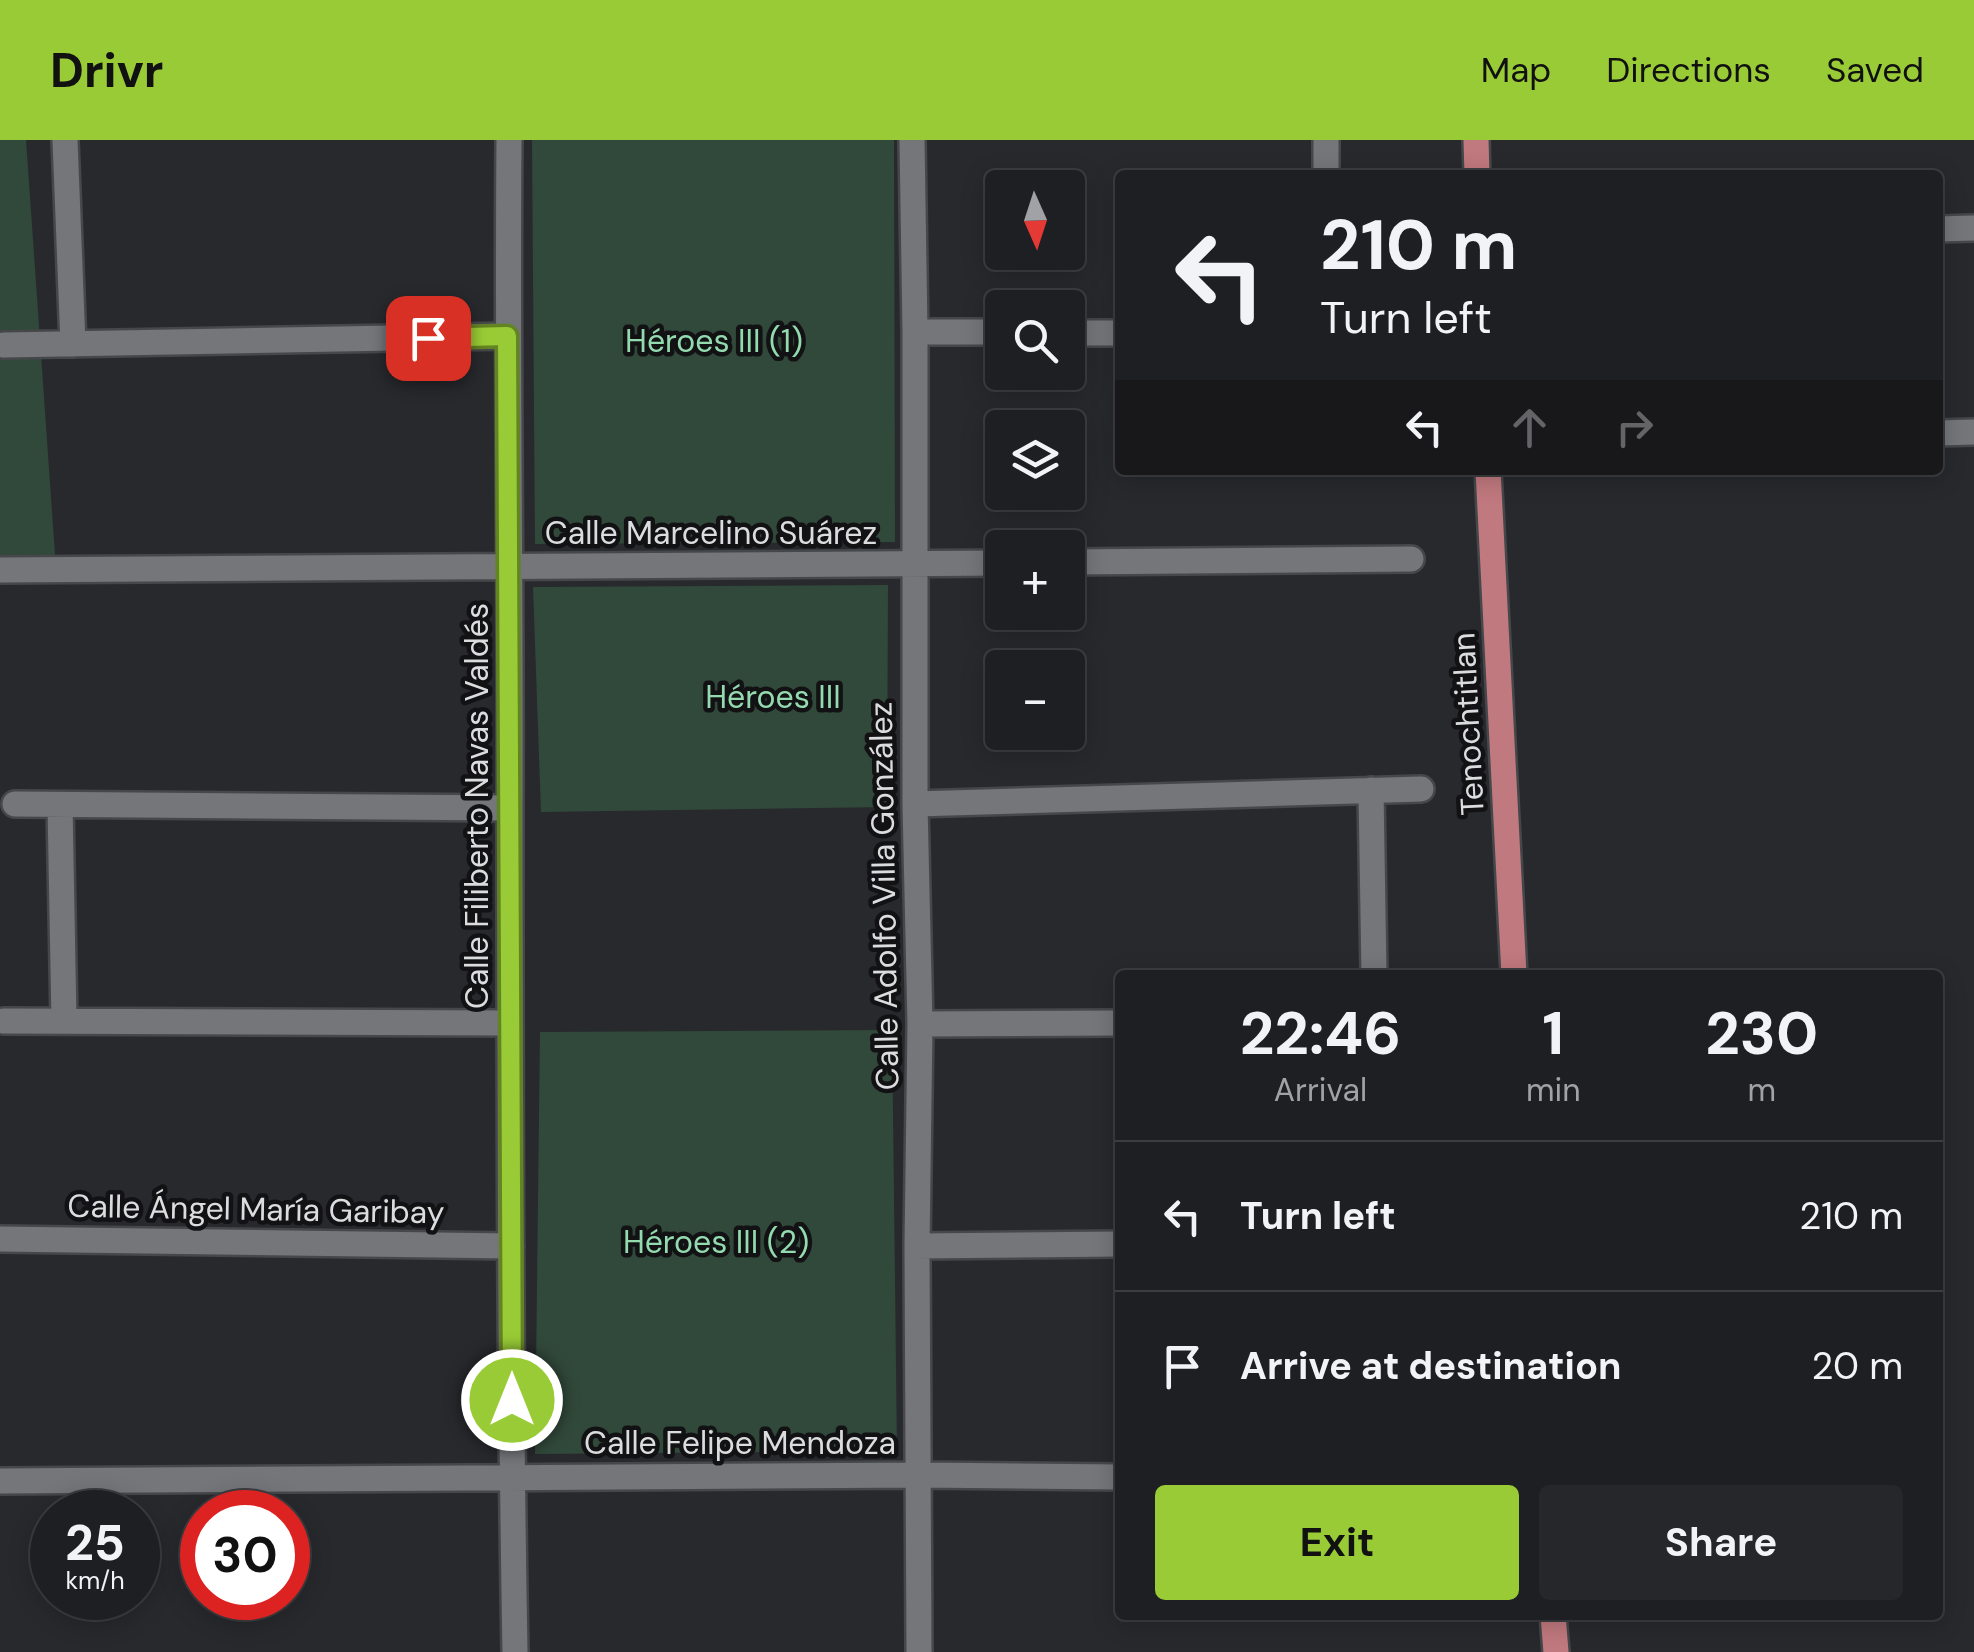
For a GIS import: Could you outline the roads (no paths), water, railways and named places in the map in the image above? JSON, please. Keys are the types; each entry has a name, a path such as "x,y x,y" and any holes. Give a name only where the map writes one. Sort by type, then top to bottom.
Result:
{"main road":[{"path":"1476,140 1477,170"},
{"name":"Tenochtitlan","path":"1488,475 1514,970"},
{"path":"1553,1620 1556,1652"}],"street":[{"path":"66,140 73,344"},
{"name":"Calle Filiberto Navas Valdés","path":"509,140 514,1652"},
{"name":"Calle Adolfo Villa González","path":"912,140 914,804 920,1024 919,1652"},
{"path":"1326,140 1326,170"},
{"path":"1943,229 1974,228"},
{"path":"915,332 985,332"},
{"path":"1085,332 1115,333"},
{"path":"4,346 507,336"},
{"path":"1943,433 1974,432"},
{"path":"1085,562 1411,558"},
{"name":"Calle Marcelino Suárez","path":"0,570 985,563"},
{"path":"914,804 1421,789"},
{"path":"1371,790 1374,970"},
{"path":"15,804 510,808"},
{"path":"60,805 64,1021"},
{"path":"4,1021 509,1023"},
{"path":"920,1024 1115,1023"},
{"name":"Calle Ángel María Garibay","path":"0,1238 512,1246"},
{"path":"917,1246 1115,1244"},
{"name":"Calle Felipe Mendoza","path":"0,1481 1115,1477"}],"park label":[{"name":"Héroes III (1)","path":"714,341"},
{"name":"Héroes III","path":"773,697"},
{"name":"Héroes III (2)","path":"716,1242"}]}
